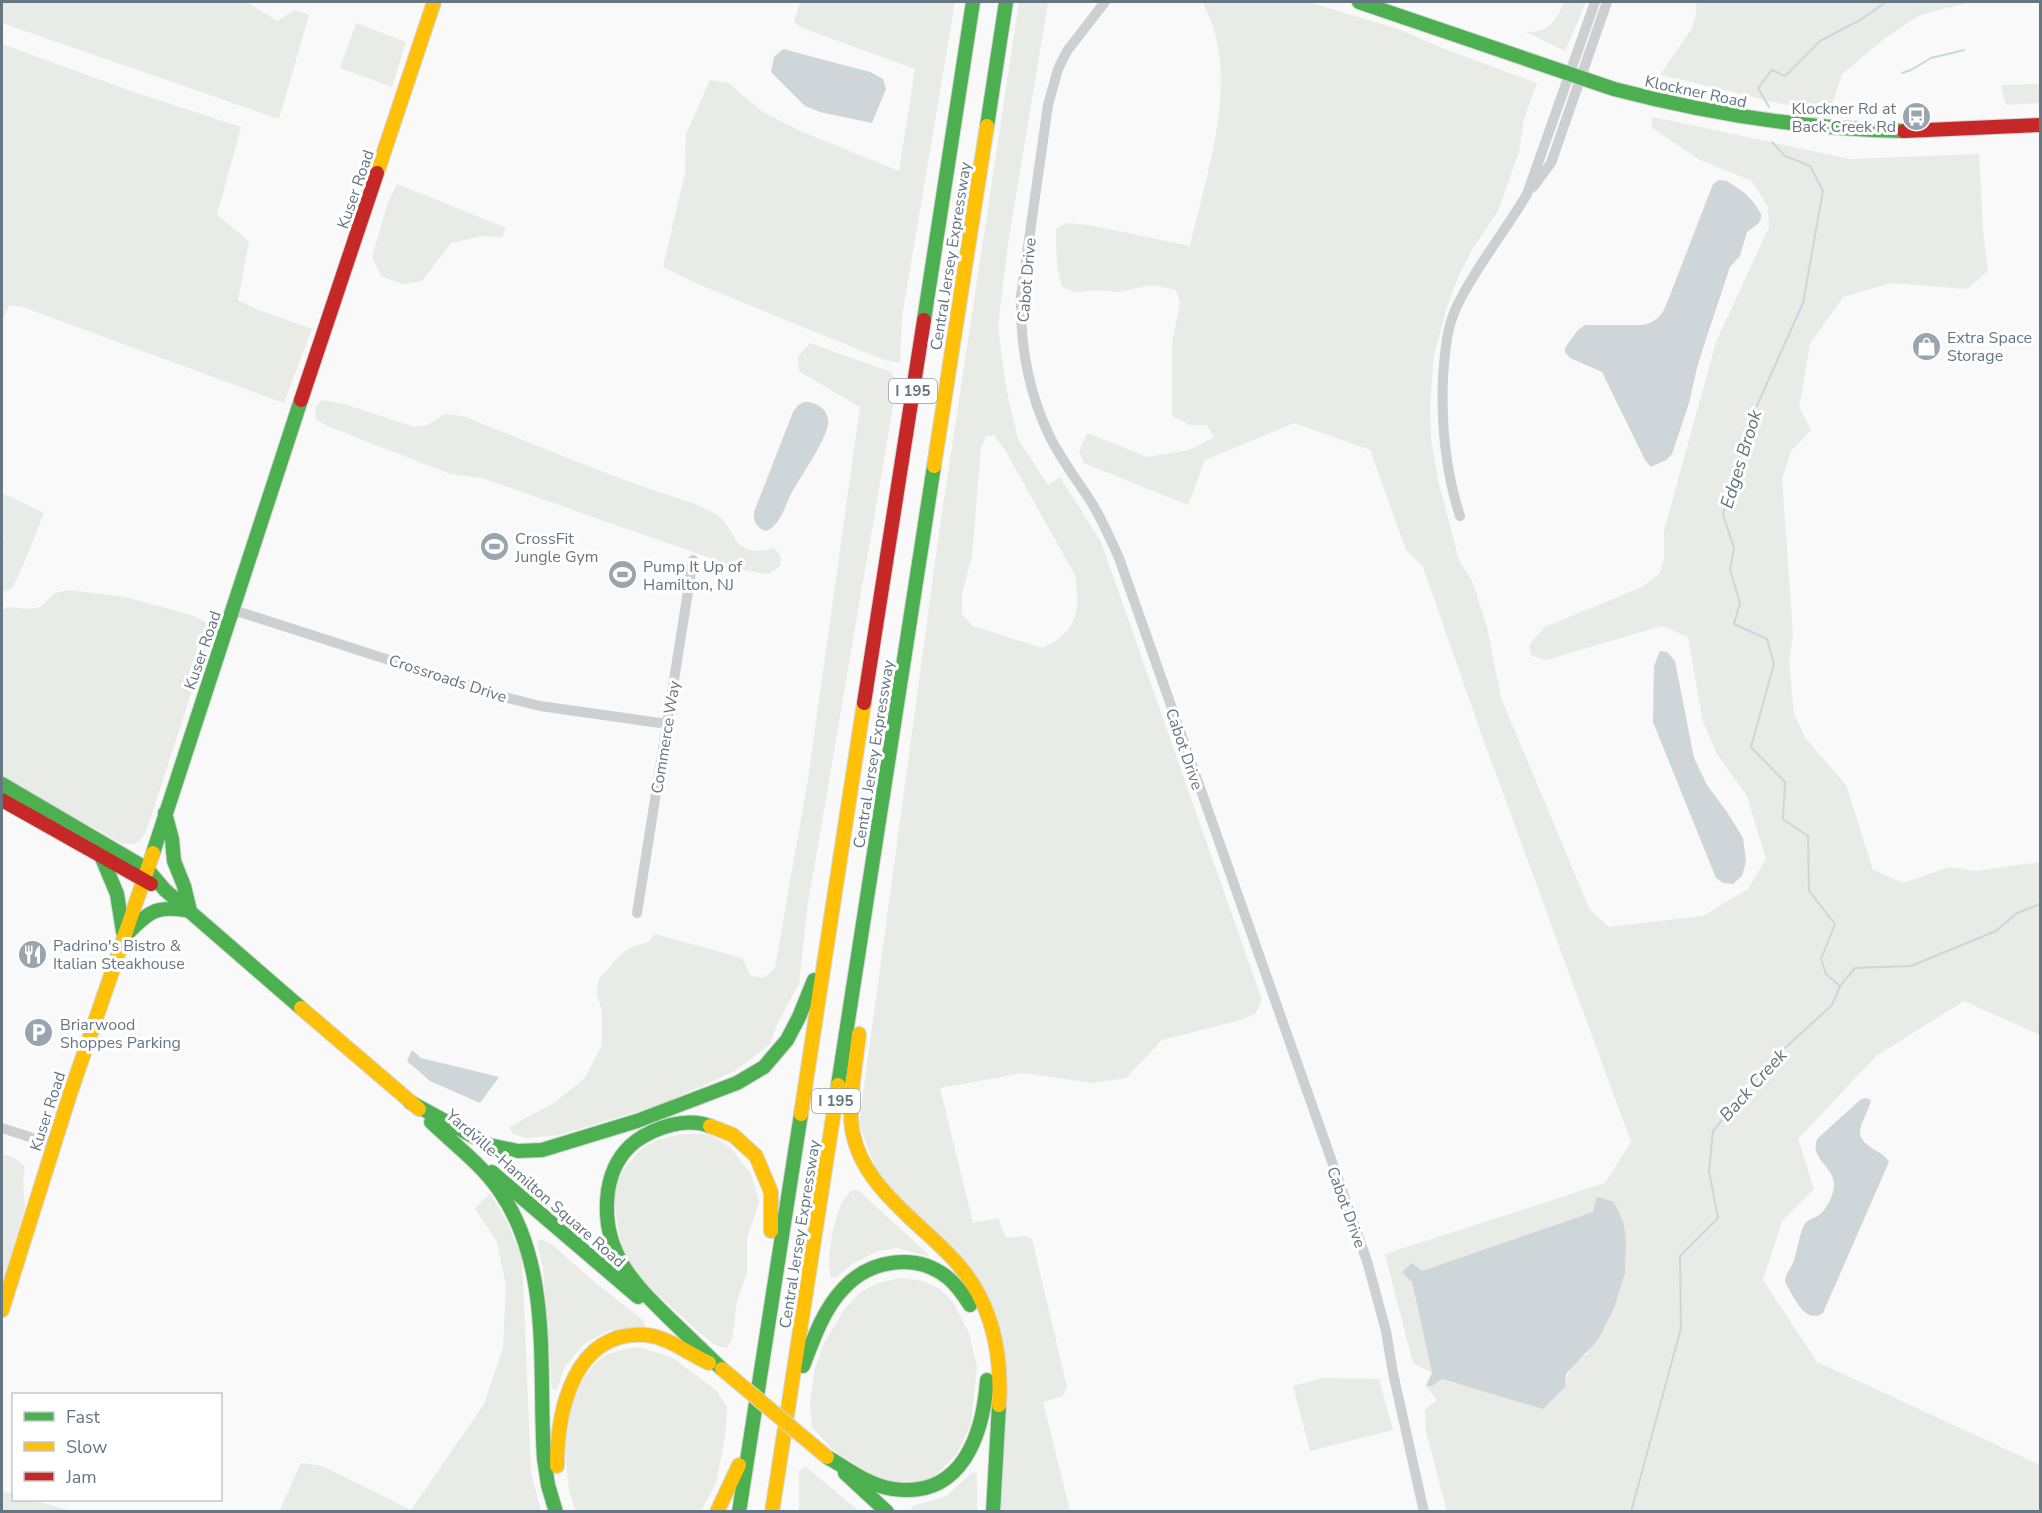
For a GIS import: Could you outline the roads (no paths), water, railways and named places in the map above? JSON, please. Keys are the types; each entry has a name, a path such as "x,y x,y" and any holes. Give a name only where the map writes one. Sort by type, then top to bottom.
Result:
{"main road":[{"name":"Kuser Road","path":"2,1310 54,1145 434,2"},
{"name":"Central Jersey Expressway","path":"739,1512 973,2"},
{"name":"Central Jersey Expressway","path":"773,1512 1006,2"},
{"name":"Klockner Road","path":"1359,2 1653,100 1764,122 1915,131 2040,125"},
{"path":"412,1104 489,1145 510,1150 532,1151 637,1121 737,1083 757,1071 776,1054 787,1040 799,1017 816,972 853,780"},
{"name":"Yardville-Hamilton Square Road","path":"2,784 165,890 412,1104 827,1457 885,1510"},
{"path":"885,785 852,1105 853,1135 860,1157 871,1177 881,1190 961,1268 973,1285 990,1318 999,1357 1000,1375 993,1512"},
{"name":"Yardville-Hamilton Square Road","path":"2,800 100,855 145,875"},
{"path":"124,937 142,918 155,909 173,908 190,911 184,886 174,861 172,839 165,813"},
{"path":"100,855 114,878 124,937"},
{"path":"412,1104 487,1175 511,1209 528,1248 536,1289 545,1469 556,1512"},
{"path":"722,1369 630,1277 614,1249 609,1233 607,1189 614,1166 639,1137 675,1122 716,1126 734,1136 750,1149 770,1185 773,1212 761,1372"},
{"path":"787,1417 802,1368 821,1324 836,1297 855,1277 882,1264 907,1261 932,1267 954,1282 972,1310 983,1342 986,1362 987,1392 982,1422 971,1451 964,1462 944,1480 908,1490 883,1486 827,1457"},
{"path":"569,1512 560,1488 557,1471 557,1436 566,1396 574,1376 589,1355 610,1340 622,1336 647,1335 668,1342 722,1369"},
{"path":"717,1512 751,1437"}],"street":[{"name":"Cabot Drive","path":"1105,2 1067,51 1058,69 1048,105 1021,296 1021,321 1026,365 1034,397 1049,435 1094,507 1119,558 1282,1026 1367,1261 1386,1331 1424,1512"},
{"path":"1460,516 1447,468 1443,438 1442,403 1446,336 1466,288 1527,194 1551,163 1595,2"},
{"path":"1574,75 1587,62 1607,2"},
{"name":"Commerce Way","path":"638,913 693,560"},
{"name":"Crossroads Drive","path":"233,612 243,613 529,703 667,724"},
{"path":"2,1128 54,1145"}],"waterway":[{"name":"Edges Brook","path":"1769,107 1758,88 1772,70 1785,76 1820,41 1860,20 1886,2"},
{"path":"1902,73 1931,58 1964,50"},
{"name":"Edges Brook","path":"1772,142 1785,156 1810,166 1823,191 1803,303 1750,421 1723,515 1734,548 1730,570 1740,603 1734,624 1767,639 1774,664 1751,747 1785,782 1783,819 1808,836 1809,891 1835,924 1821,959 1826,974 1840,986"},
{"name":"Back Creek","path":"1631,1512 1681,1328 1680,1256 1718,1218 1709,1171 1713,1131 1773,1059 1832,1005 1840,986 1855,968 1911,966 1996,931 2017,913 2040,904"}],"place":[{"name":"Klockner Rd at Back Creek Rd","path":"1917,117"},
{"name":"Extra Space Storage","path":"1926,346"},
{"name":"CrossFit Jungle Gym","path":"494,547"},
{"name":"Pump It Up of Hamilton, NJ","path":"622,575"},
{"name":"Padrino's Bistro & Italian Steakhouse","path":"32,954"},
{"name":"Briarwood Shoppes Parking","path":"39,1033"}]}
